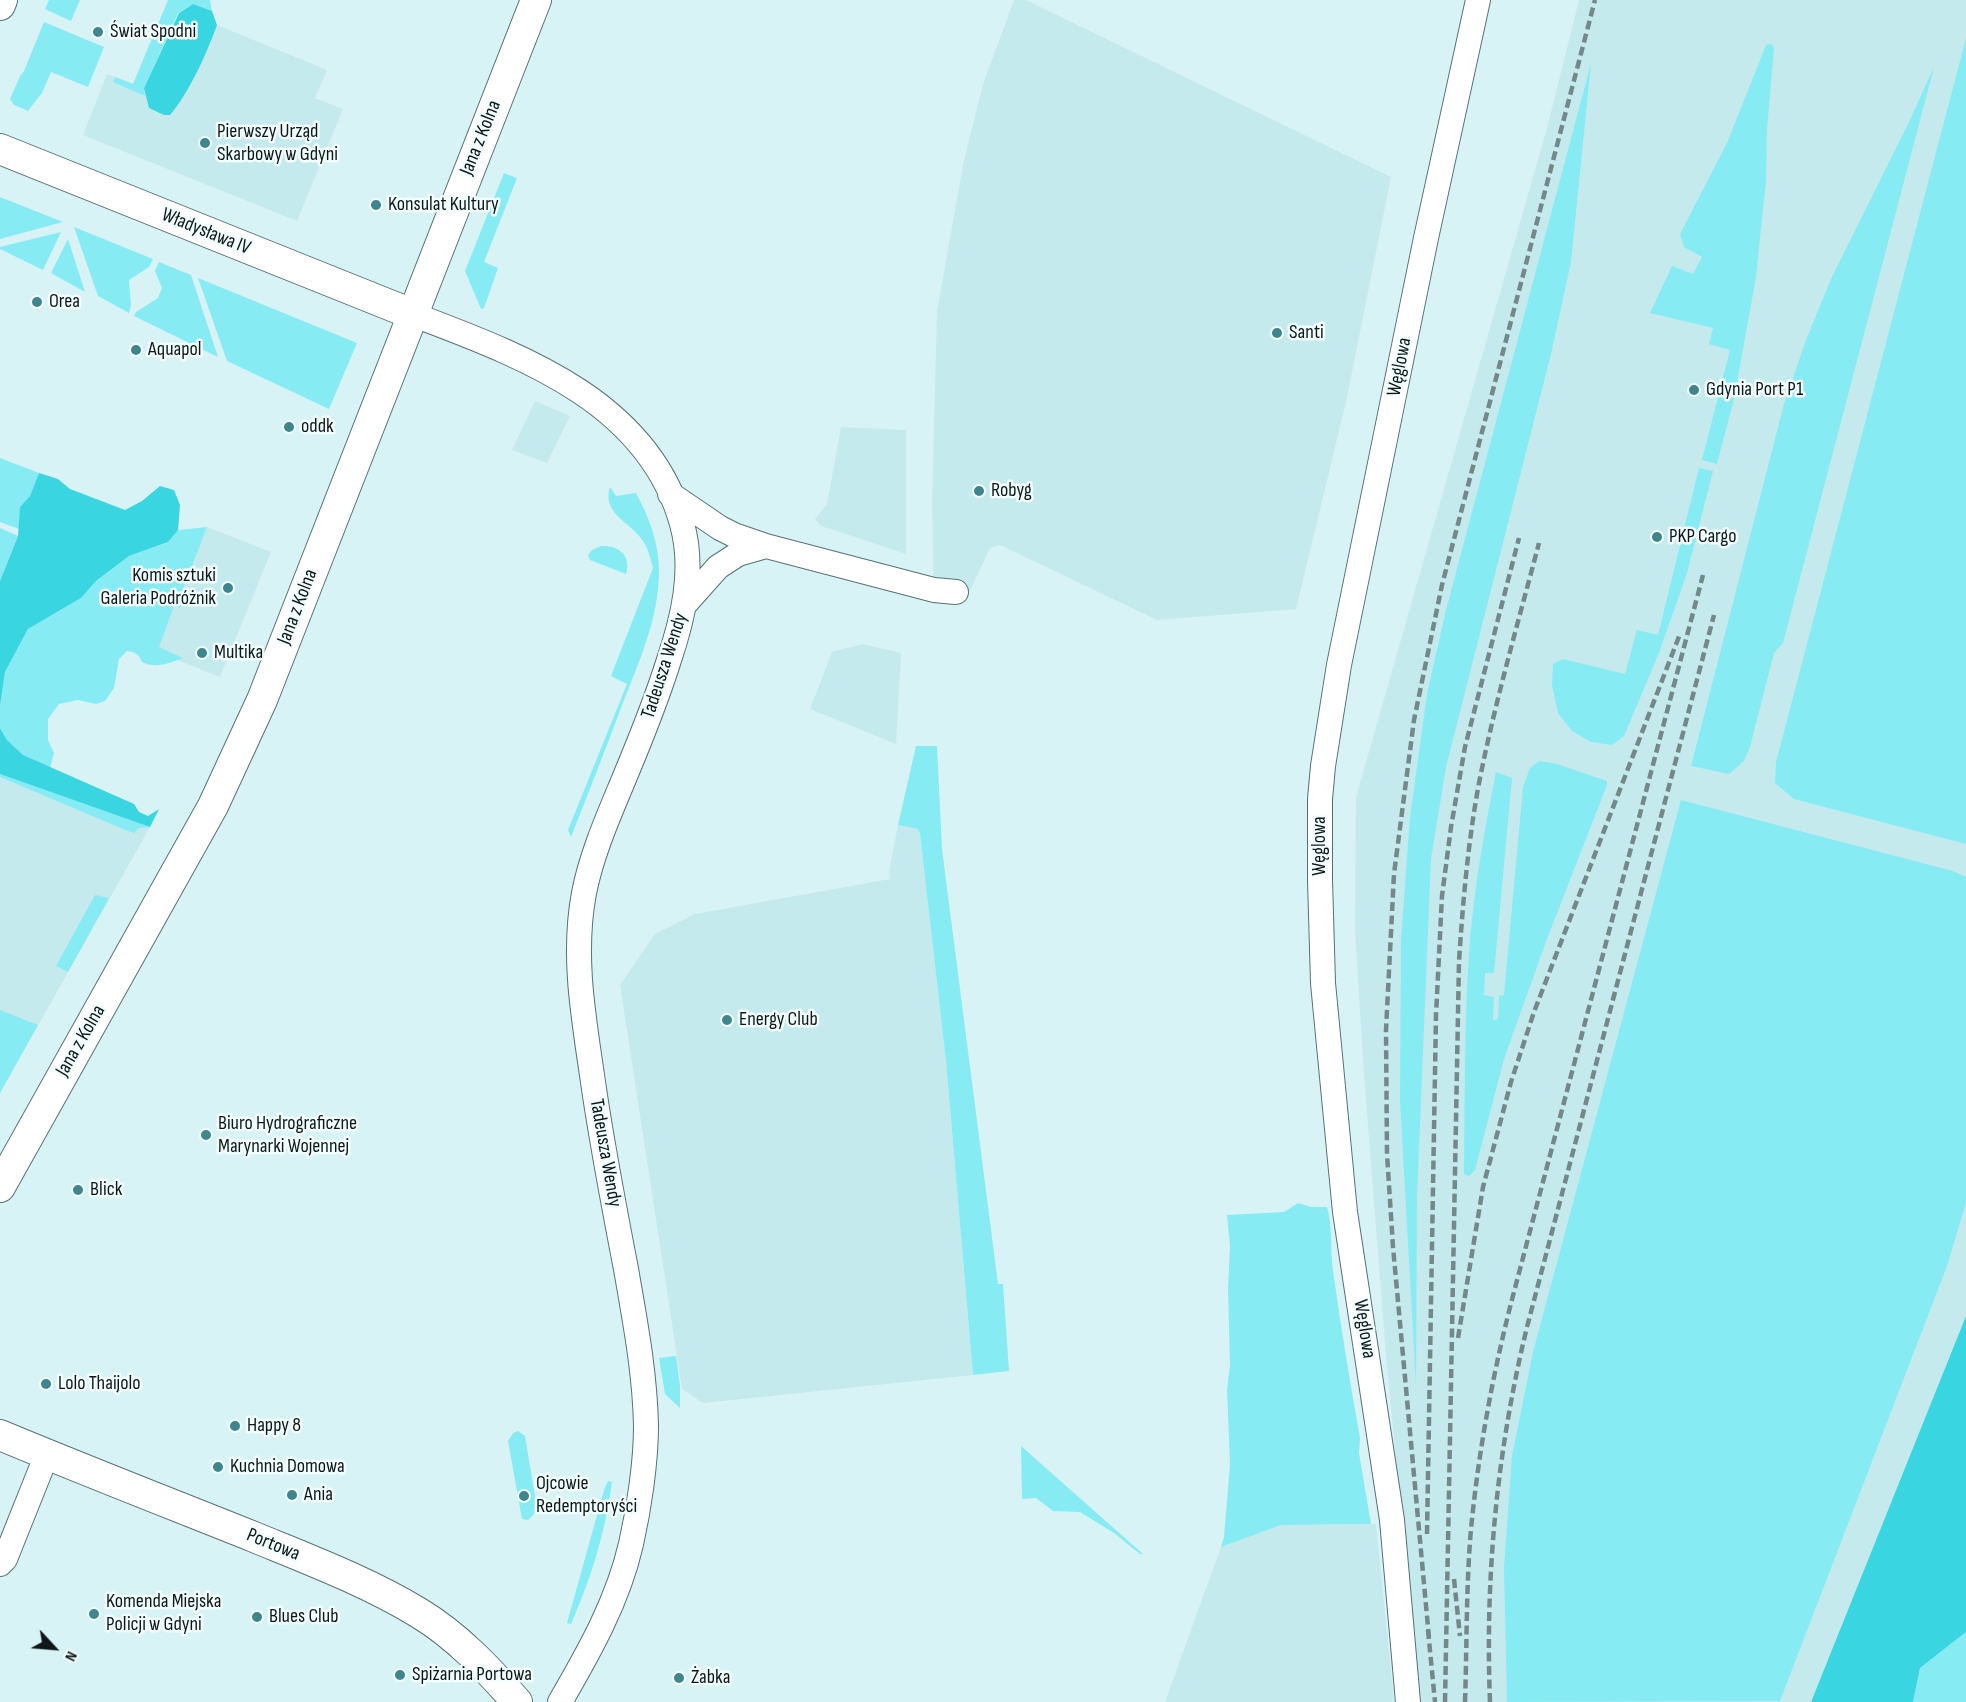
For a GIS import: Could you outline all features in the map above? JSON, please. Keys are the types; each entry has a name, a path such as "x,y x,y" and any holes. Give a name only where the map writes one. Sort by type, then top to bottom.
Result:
{"street":[{"path":"0,5 2,0"},
{"name":"Jana z Kolna","path":"0,1187 213,807 262,700 536,0"},
{"name":"Węglowa","path":"1408,1702 1392,1520 1344,1201 1323,983 1320,799 1339,665 1426,238 1478,0"},
{"name":"Władysława IV","path":"0,149 412,314"},
{"name":"Tadeusza Wendy","path":"412,314 517,356 571,384 612,416 638,441 661,474 682,523 687,552 685,604 677,637 656,700 603,830 584,892 578,949 581,1001 597,1109 643,1375 646,1427 645,1453 631,1544 619,1582 592,1647 560,1702"},
{"name":"Tadeusza Wendy","path":"670,494 720,528 766,546 934,590 956,592"},
{"name":"Tadeusza Wendy","path":"685,604 718,567 738,554 766,546"},
{"name":"Portowa","path":"0,1435 297,1554 372,1588 420,1614 449,1634 517,1702"},
{"path":"0,1564 5,1558 23,1517 47,1454"}],"shaded area":[{"path":"49,0 80,0 71,21 45,9"},
{"path":"168,0 210,0 212,11 193,4 178,13 144,88 145,96 113,82 115,77 133,84"},
{"path":"1014,0 1026,0 1391,177 1346,402 1296,609 1157,620 1000,545 990,548 967,597 934,604 932,504 937,311 964,160 983,84"},
{"path":"1579,0 1966,0 1966,1316 1811,1702 1419,1702 1386,1355 1364,1075 1355,929 1356,797 1547,128"},
{"path":"193,4 212,11 217,25 203,60 184,96 170,115 164,115 149,108 144,88 179,13"},
{"path":"44,22 104,47 88,87 51,72 42,93 28,111 14,105 10,99"},
{"name":"Pierwszy Urząd Skarbowy w Gdyni","path":"217,25 327,70 315,98 343,109 297,221 83,135 107,74 154,91 197,44 209,48"},
{"path":"1966,38 1966,844 1794,799 1775,783 1776,762"},
{"path":"1771,44 1774,48 1767,129 1766,180 1756,277 1734,399 1717,464 1702,460 1730,350 1709,344 1713,328 1650,313 1672,266 1693,274 1702,257 1684,247 1680,234 1727,143 1766,45"},
{"path":"1591,63 1571,262 1551,354 1446,767 1431,859 1417,1197 1416,1385 1400,1100 1401,940 1410,817 1427,694 1445,614"},
{"path":"1934,67 1783,643 1774,653 1750,747 1744,761 1729,774 1691,766 1784,404 1806,340 1831,279"},
{"path":"504,173 517,178 484,262 498,268 484,308 481,309 465,271"},
{"path":"0,197 63,222 0,239"},
{"path":"74,227 153,259 149,267 129,280 131,305 129,313 98,296"},
{"path":"61,232 43,270 0,249 0,247"},
{"path":"68,239 85,292 51,273"},
{"path":"159,262 191,275 218,357 134,316 136,312 158,298 162,288 155,271"},
{"path":"198,278 357,343 329,409 227,361"},
{"path":"535,401 570,416 547,463 512,450"},
{"path":"841,427 906,430 906,554 821,526 815,519 827,504"},
{"path":"0,458 39,473 30,496 20,507 19,529 0,522"},
{"path":"1699,468 1713,471 1687,573 1659,653 1624,736 1612,745 1591,742 1572,731 1558,713 1552,685 1553,664 1563,659 1625,674 1637,630 1658,635"},
{"path":"39,473 58,479 70,489 125,510 142,501 160,486 174,490 180,505 178,530 168,542 129,556 96,581 81,598 28,629 5,672 0,706 0,581 18,536 20,507 30,496"},
{"path":"610,487 616,496 636,493 641,502 657,550 658,589 651,624 640,658 571,837 568,830 627,684 611,676 653,568 643,540 617,515 609,503"},
{"path":"155,521 202,539 207,527 271,552 220,677 109,633"},
{"path":"207,527 180,597 184,599 180,608 174,606 159,647 183,658 163,665 152,665 142,662 136,654 127,651 119,659 114,688 105,701 96,704 78,700 59,704 48,719 48,740 54,753 50,768 23,755 7,740 0,728 0,706 5,672 28,629 81,598 96,581 129,556 167,543 178,530"},
{"path":"0,528 18,536 0,581"},
{"path":"601,546 613,547 622,552 627,561 626,574 590,560 588,555 592,550"},
{"path":"862,644 901,653 896,744 810,709 832,652"},
{"path":"0,728 7,740 23,755 134,804 139,812 148,816 159,809 150,827 0,774"},
{"path":"916,746 937,746 942,849 998,1284 1003,1284 1009,1371 973,1375 946,1061 920,834 918,829 898,825"},
{"path":"1539,761 1557,764 1607,781 1607,785 1547,939 1504,1059 1475,1170 1469,1176 1464,1174 1467,998 1472,919 1484,834 1496,772 1512,778 1494,973 1485,973 1484,995 1494,997 1493,1020 1498,1019 1499,996 1504,995 1523,787 1530,768"},
{"path":"0,767 150,827 0,1093"},
{"path":"0,774 150,827 139,828 134,833 128,831 0,777"},
{"path":"1681,800 1953,871 1966,877 1966,1203 1947,1266 1780,1701 1507,1702 1504,1567 1512,1456 1533,1352"},
{"path":"898,825 919,829 920,834 946,1061 973,1375 703,1403 682,1389 620,985 655,934 695,914 890,879 889,872"},
{"path":"95,895 109,898 68,972 56,966"},
{"path":"0,1010 38,1025 0,1093"},
{"path":"1298,1203 1311,1207 1327,1207 1329,1215 1333,1271 1360,1438 1359,1453 1371,1524 1281,1525 1221,1547 1224,1537 1230,1464 1227,1390 1230,1365 1228,1289 1230,1246 1227,1215 1284,1212"},
{"path":"1966,1316 1966,1632 1920,1668 1913,1702 1811,1702"},
{"path":"676,1356 680,1408 665,1394 659,1358"},
{"path":"518,1431 525,1436 536,1502 534,1514 528,1520 522,1519 508,1441 513,1433"},
{"path":"1021,1446 1143,1554 1080,1512 1053,1511 1036,1498 1022,1499"},
{"path":"608,1481 612,1482 597,1554 571,1624 567,1623 604,1490"},
{"path":"1376,1524 1394,1702 1165,1702 1221,1547 1281,1525"},
{"path":"1966,1632 1966,1702 1913,1702 1920,1668"}],"railway":[{"path":"1429,1638 1393,1247 1387,1154 1386,1030 1394,874 1414,720 1442,585 1595,0"},
{"path":"1427,1534 1436,1015 1442,896 1465,747 1519,538"},
{"path":"1445,1702 1459,961 1462,916 1475,805 1485,753 1539,543"},
{"path":"1465,1702 1471,1529 1478,1468 1500,1347 1703,575"},
{"path":"1490,1702 1489,1607 1495,1513 1517,1373 1527,1327 1714,615"},
{"path":"1458,1338 1483,1187 1511,1082 1534,1012 1680,634"},
{"path":"1454,1579 1460,1636"},
{"path":"1428,1630 1435,1702"}],"place":[{"name":"Świat Spodni","path":"98,32"},
{"name":"Pierwszy Urząd Skarbowy w Gdyni","path":"205,143"},
{"name":"Konsulat Kultury","path":"376,205"},
{"name":"Orea","path":"37,302"},
{"name":"Santi","path":"1277,333"},
{"name":"Aquapol","path":"136,350"},
{"name":"Gdynia Port P1","path":"1694,390"},
{"name":"oddk","path":"289,427"},
{"name":"Robyg","path":"979,491"},
{"name":"PKP Cargo","path":"1657,537"},
{"name":"Komis sztuki Galeria Podróżnik","path":"228,588"},
{"name":"Multika","path":"202,653"},
{"name":"Energy Club","path":"727,1020"},
{"name":"Biuro Hydrograficzne Marynarki Wojennej","path":"206,1135"},
{"name":"Blick","path":"78,1190"},
{"name":"Lolo Thaijolo","path":"46,1384"},
{"name":"Happy 8","path":"235,1426"},
{"name":"Kuchnia Domowa","path":"218,1467"},
{"name":"Ania","path":"292,1495"},
{"name":"Ojcowie Redemptoryści","path":"524,1496"},
{"name":"Komenda Miejska Policji w Gdyni","path":"94,1614"},
{"name":"Blues Club","path":"257,1617"},
{"name":"Spiżarnia Portowa","path":"400,1675"},
{"name":"Żabka","path":"679,1678"}]}
